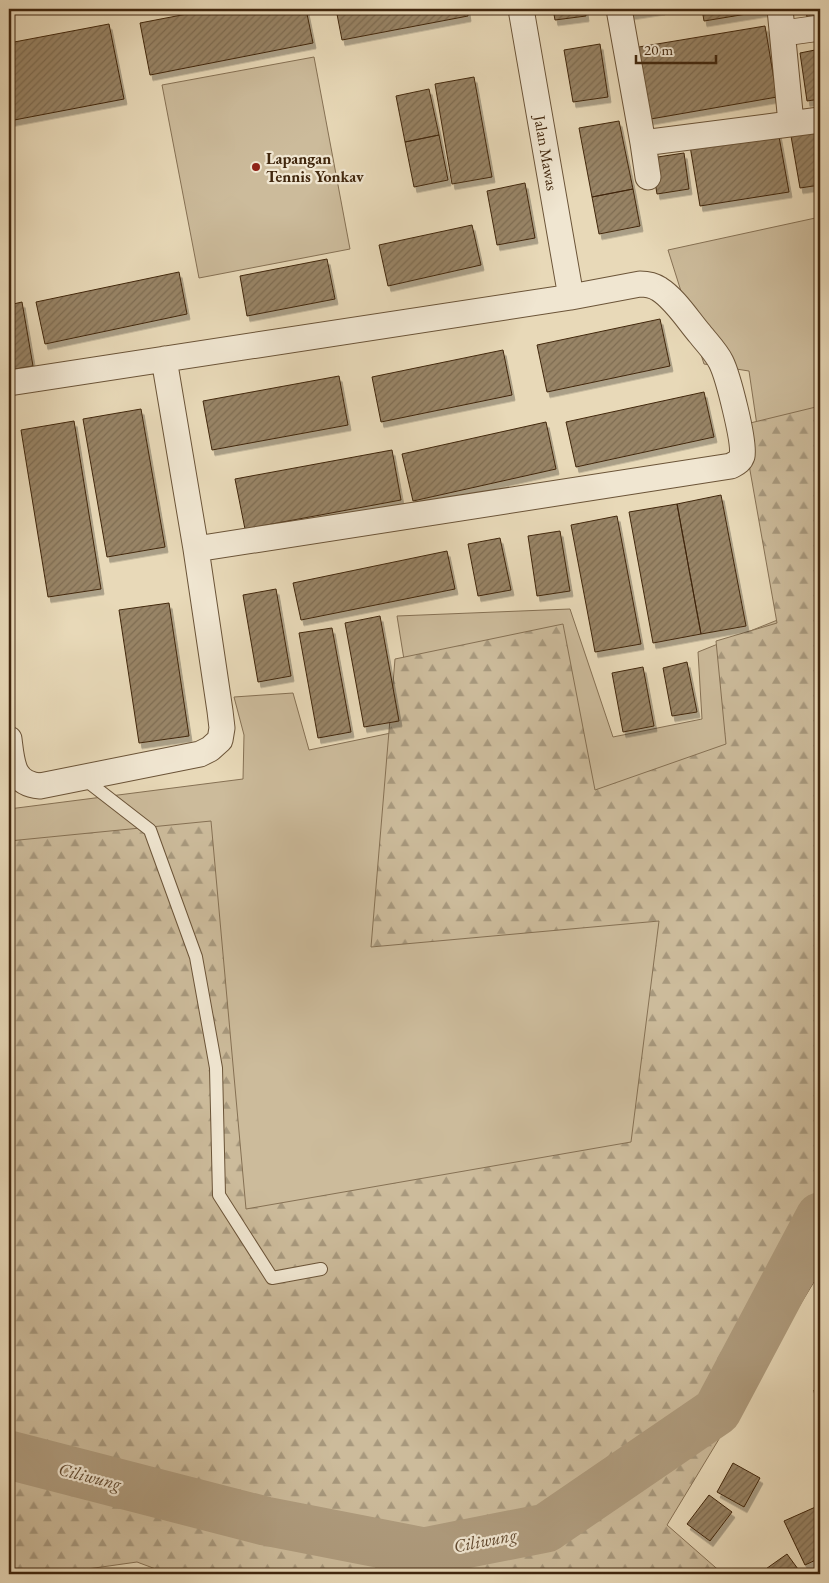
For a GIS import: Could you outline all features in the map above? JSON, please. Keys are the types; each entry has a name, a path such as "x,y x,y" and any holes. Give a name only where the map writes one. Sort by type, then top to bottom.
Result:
{"street":[{"name":"Jalan Mawas","path":"521,9 571,297"},
{"path":"618,9 648,177"},
{"path":"791,123 782,21 820,28"},
{"path":"643,143 820,120"},
{"path":"9,383 571,297 640,284 648,284 658,288 668,297 713,350 726,371 742,452 738,463 196,549"},
{"path":"9,739 12,763 16,774 23,781 31,785 40,786 200,754 210,749 220,740 222,728 220,711 196,549 164,359"}],"lane":[{"path":"83,778 150,830 196,957 216,1068 219,1195 272,1278 321,1269"}],"green space":[{"name":"Lapangan Tennis Yonkav","path":"314,57 350,249 199,278 162,85"},
{"path":"820,217 820,970 744,1141 9,1387 9,809 243,779 244,735 234,697 293,693 309,750 415,728 397,616 570,609 613,737 702,719 698,652 785,617 749,371 704,364 668,250"},
{"path":"820,406 820,1272 667,1525 723,1574 169,1574 137,1562 52,1574 9,1574 9,841 211,821 246,1209 631,1142 659,921 371,947 395,659 563,624 595,790 726,744 716,641 777,623 742,425"}],"building":[{"path":"213,9 306,9 313,43 150,75 140,23"},
{"path":"336,9 467,9 468,16 342,40"},
{"path":"553,9 585,9 586,16 555,20"},
{"path":"623,9 662,9 624,15"},
{"path":"702,9 765,9 765,11 704,21"},
{"path":"806,9 820,9 820,24 808,26"},
{"path":"109,24 124,99 9,121 9,43"},
{"path":"765,26 777,97 645,120 633,48"},
{"path":"600,44 608,97 573,102 564,50"},
{"path":"820,49 820,99 807,101 800,53"},
{"path":"474,77 492,177 452,184 435,84"},
{"path":"429,89 439,135 405,142 396,96"},
{"path":"619,121 633,189 592,197 579,128"},
{"path":"778,131 789,192 700,206 690,146"},
{"path":"820,131 820,185 800,188 791,136"},
{"path":"439,135 448,180 414,187 405,142"},
{"path":"684,153 689,189 657,194 651,158"},
{"path":"525,183 535,238 497,245 487,191"},
{"path":"633,189 640,226 599,234 592,197"},
{"path":"472,225 481,265 388,286 379,245"},
{"path":"327,259 335,299 247,316 240,276"},
{"path":"179,272 187,314 45,344 36,302"},
{"path":"22,302 33,366 9,370 9,305"},
{"path":"660,319 670,366 547,392 537,345"},
{"path":"503,350 512,395 381,422 372,377"},
{"path":"339,376 348,425 212,450 203,401"},
{"path":"704,392 714,437 576,467 566,422"},
{"path":"141,409 165,547 107,557 83,419"},
{"path":"74,421 101,589 48,597 21,430"},
{"path":"546,422 556,469 413,501 402,454"},
{"path":"392,450 401,500 245,529 235,479"},
{"path":"721,495 746,626 701,634 677,504"},
{"path":"677,504 701,634 653,643 629,512"},
{"path":"617,516 641,644 595,652 571,525"},
{"path":"560,531 570,591 537,596 528,536"},
{"path":"500,538 511,590 478,596 468,544"},
{"path":"447,551 455,589 301,620 293,583"},
{"path":"276,589 291,676 258,682 243,595"},
{"path":"169,603 189,736 139,743 119,610"},
{"path":"380,616 399,721 364,727 345,623"},
{"path":"332,628 351,732 318,738 299,633"},
{"path":"687,662 697,712 672,716 663,668"},
{"path":"643,667 654,726 623,732 612,673"},
{"path":"814,1390 820,1390 820,1420 818,1420"},
{"path":"733,1463 760,1478 744,1507 717,1492"},
{"path":"709,1495 732,1512 710,1541 687,1524"},
{"path":"820,1505 820,1558 805,1565 784,1521"},
{"path":"787,1554 798,1569 791,1574 765,1574 763,1571"}],"waterway":[{"name":"Ciliwung","path":"9,1455 265,1521 424,1552 546,1528 717,1411 820,1217"}],"place":[{"name":"Lapangan Tennis Yonkav","path":"256,167"}]}
